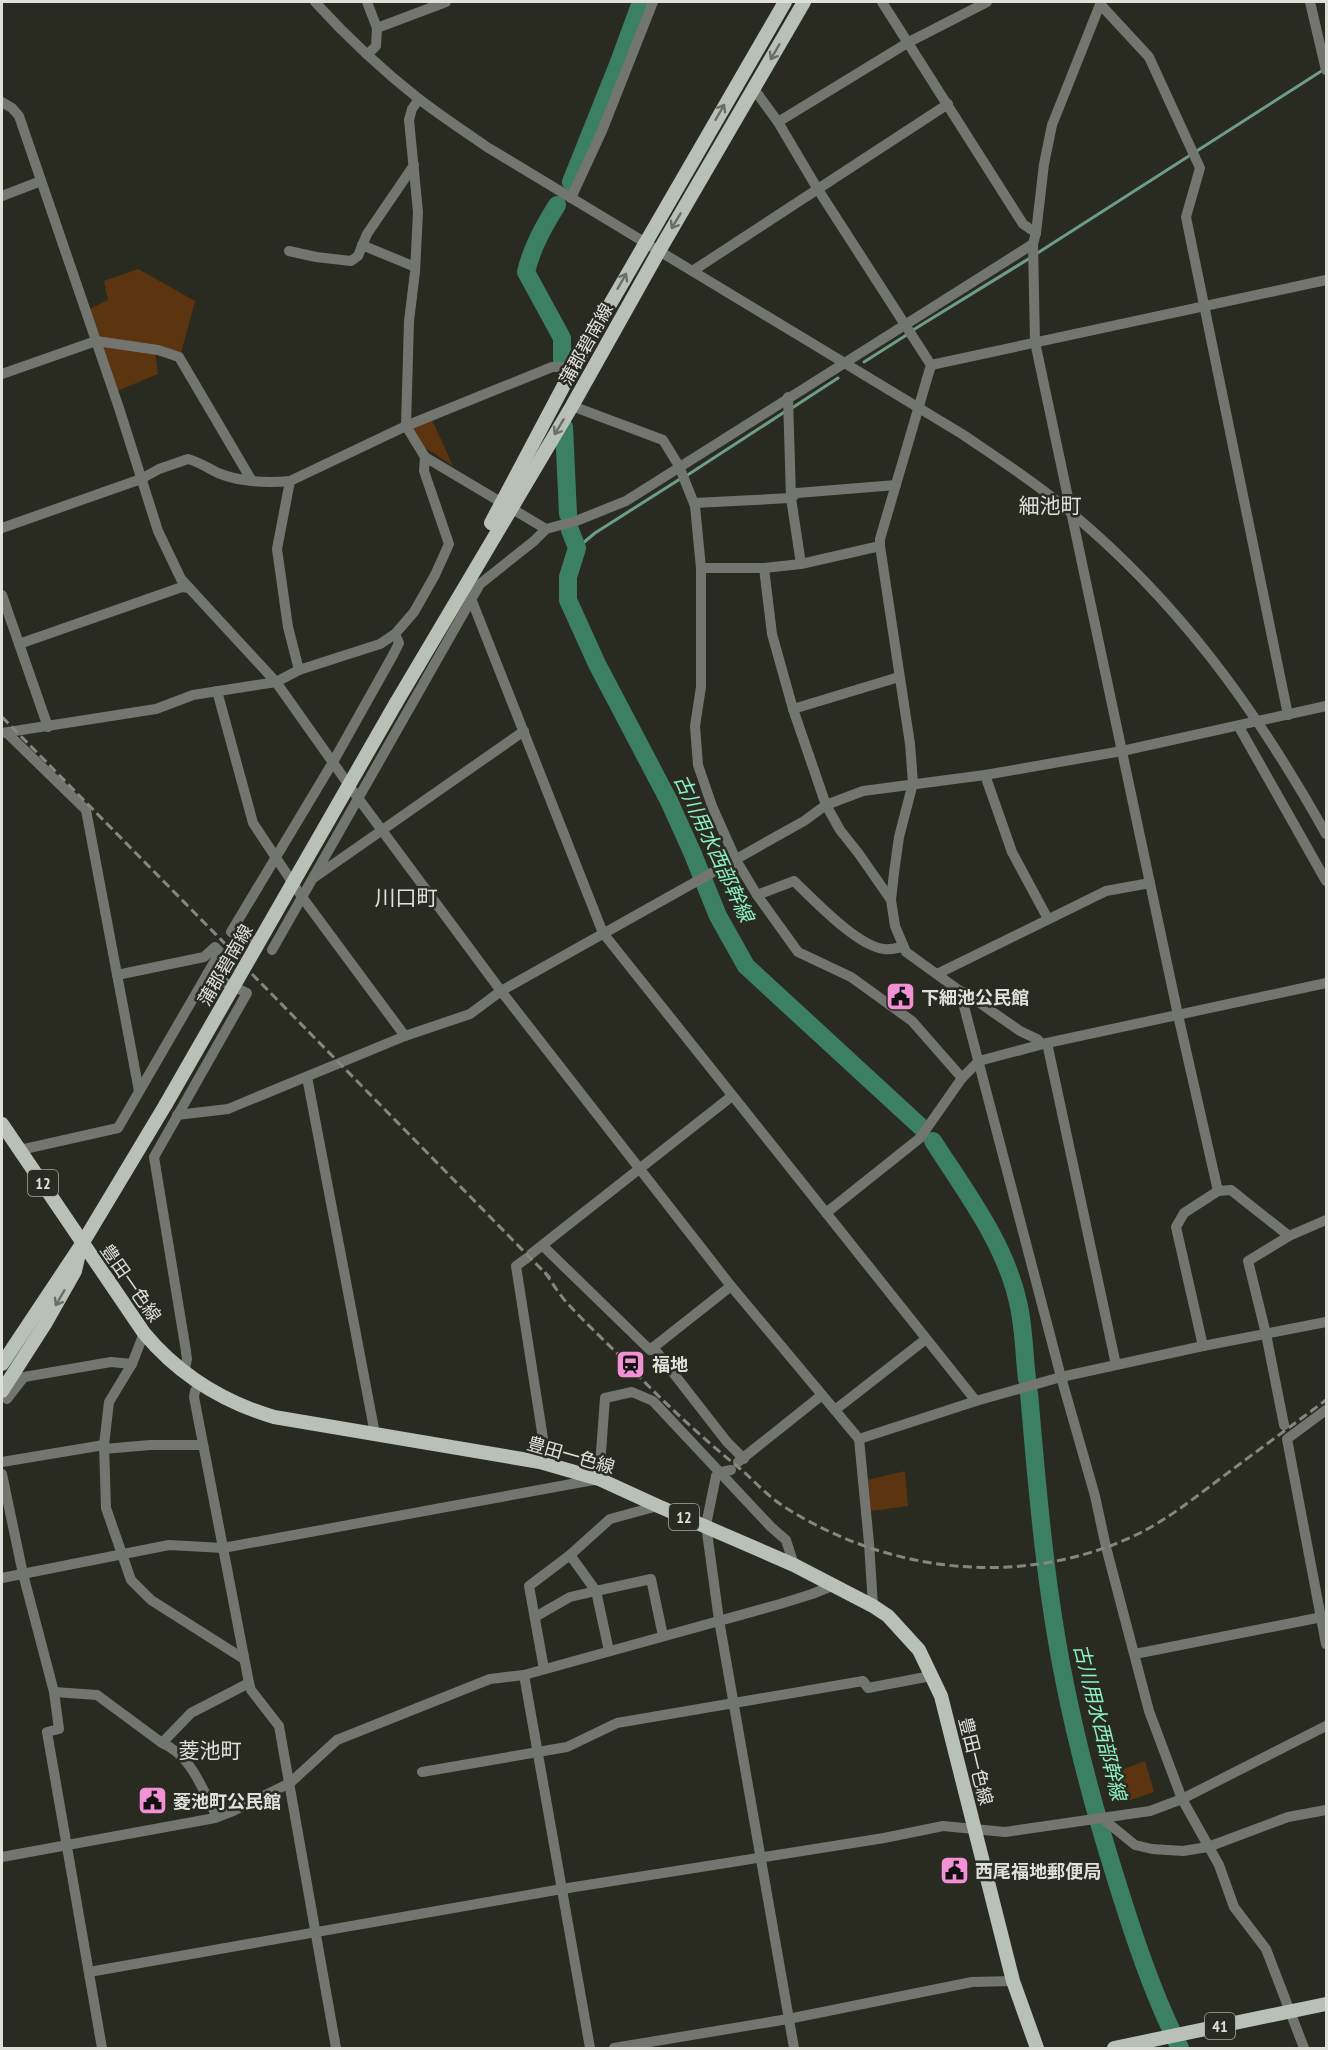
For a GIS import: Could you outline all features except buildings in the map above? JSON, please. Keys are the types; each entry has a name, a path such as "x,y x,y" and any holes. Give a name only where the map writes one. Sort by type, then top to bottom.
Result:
{"main road":[{"name":"蒲郡碧南線","path":"2,1364 82,1244 166,1104 396,703 506,505 572,370 785,2"},
{"name":"蒲郡碧南線","path":"506,505 572,406 658,251 804,2"},
{"name":"豊田一色線","path":"2,1124 144,1333 156,1348 200,1385 232,1402 274,1417 547,1464 599,1479 794,1564 888,1616 919,1650 941,1696 1013,1981 1037,2049"},
{"name":"蒲郡碧南線","path":"3,1398 75,1271 82,1244"},
{"name":"41","path":"1114,2049 1326,2004"}],"street":[{"path":"315,2 335,24 419,99 487,147 962,434 1023,476 1072,514 1143,579 1188,628 1259,722 1326,834"},
{"path":"367,2 376,28 376,45 368,54"},
{"path":"376,28 446,2"},
{"path":"572,198 602,131 653,2"},
{"path":"882,2 1034,242"},
{"path":"778,122 909,42 987,2"},
{"path":"1310,2 1326,70"},
{"path":"1218,1191 1178,1015 1035,342 1034,242 1044,164 1052,124 1101,3 1149,57 1200,168 1186,217 1288,715"},
{"path":"754,88 778,122 817,188 931,364 880,546 910,744 913,783 899,837 891,900 895,926 903,947 923,965 1020,1031 1044,1043"},
{"path":"419,99 412,109 409,120 418,212 409,321 406,426 425,457 546,529"},
{"path":"2,102 19,116 158,531 181,579 276,682 382,831 501,991 731,1286 859,1439 873,1606"},
{"path":"694,270 948,104"},
{"path":"289,251 351,261 358,256 367,234 414,165"},
{"path":"2,195 41,181"},
{"path":"272,950 480,584 546,529 576,521 626,501 680,469 843,363 908,329 1034,242"},
{"path":"362,245 415,267"},
{"path":"931,364 1326,280"},
{"path":"2,374 96,341 158,350 178,357 252,481"},
{"path":"2,528 141,479 159,469 188,459 220,474 252,481 269,483 290,481 406,426 552,367 568,367 572,370"},
{"path":"788,400 791,498 801,564"},
{"path":"572,406 663,440 680,469 694,503 701,568 701,687 696,726 698,765 712,806 736,860 757,895 798,952 851,977 912,1021 962,1078"},
{"path":"4,733 156,709 193,695 276,682 299,670 380,644 395,634 414,612 449,544 424,471 425,457"},
{"path":"290,481 277,549 288,627 299,670"},
{"path":"694,503 791,498 797,493 896,485"},
{"path":"701,568 764,568 801,564 880,546"},
{"path":"764,568 772,634 793,709 826,805 840,830 891,900"},
{"path":"19,644 182,587 189,588"},
{"path":"2,595 48,727"},
{"path":"472,601 603,933 976,1401"},
{"path":"251,940 231,932 333,762 393,655 399,643 395,634"},
{"path":"793,709 899,677"},
{"path":"217,691 253,823 302,897 405,1036"},
{"path":"177,1115 228,1109 405,1036 470,1014 501,991 736,860 804,821 826,805 863,791 985,775 1122,751 1326,706"},
{"path":"1239,727 1326,881"},
{"path":"312,879 524,731"},
{"path":"4,733 86,810 139,1091"},
{"path":"985,775 1012,852 1048,919"},
{"path":"757,895 794,881 844,928 877,947 886,949 903,947"},
{"path":"937,974 1106,891 1150,883"},
{"path":"20,1150 118,1128 220,952 215,947 204,957 117,975"},
{"path":"184,1373 187,1359 186,1345 154,1157 247,993 207,974"},
{"path":"826,1213 920,1137 962,1078 979,1061 1044,1043 1326,983"},
{"path":"960,992 1061,1377 1095,1496 1149,1711 1182,1799 1219,1865 1234,1907 1266,1949 1304,2049"},
{"path":"1044,1043 1116,1365"},
{"path":"307,1077 375,1434"},
{"path":"547,1464 516,1266 732,1096"},
{"path":"1203,1346 1176,1227 1184,1214 1218,1191 1231,1190 1289,1236"},
{"path":"1284,1425 1266,1334 1248,1261 1289,1236 1326,1220"},
{"path":"543,1246 650,1350 731,1286"},
{"path":"859,1439 976,1401 1061,1377 1326,1322"},
{"path":"144,1333 132,1364 109,1402 104,1447 106,1508 131,1580 151,1600 244,1659"},
{"path":"836,1410 926,1339"},
{"path":"653,1347 727,1442 733,1466 771,1527 786,1540 794,1564"},
{"path":"3,1398 24,1377 111,1362 132,1364"},
{"path":"200,1385 194,1396 244,1659 251,1690 279,1726 336,2049"},
{"path":"2,1578 169,1545 222,1548 599,1479 605,1398 632,1392 653,1401 733,1466"},
{"path":"794,2049 719,1620 706,1525 716,1476 733,1466 822,1395"},
{"path":"1326,1410 1287,1439 1326,1644"},
{"path":"2,1462 104,1447 203,1445"},
{"path":"2,1474 23,1574 54,1692 59,1729 47,1732 102,2049"},
{"path":"544,1669 529,1586 570,1555 610,1519 658,1506"},
{"path":"570,1555 596,1591 609,1651"},
{"path":"535,1617 570,1597 651,1579 663,1636"},
{"path":"2,1857 217,1817 290,1783 337,1740 490,1679 524,1675 812,1594 832,1586"},
{"path":"1135,1654 1322,1617"},
{"path":"524,1675 590,2049"},
{"path":"422,1772 567,1747 617,1723 863,1681 868,1689 931,1676"},
{"path":"162,1743 192,1713 249,1683"},
{"path":"54,1692 97,1695 162,1743 173,1748 187,1761 217,1817"},
{"path":"89,1972 562,1889 884,1838 943,1826 975,1831 1005,1832 1150,1811 1182,1799 1326,1726"},
{"path":"1102,1818 1135,1845 1152,1849 1183,1851 1208,1847 1288,1817 1326,1810"},
{"path":"614,2049 788,2019 972,1982 1013,1981"}],"shaded area":[{"path":"138,269 195,301 181,353 100,337 90,309 108,300 104,281"},
{"path":"99,345 155,353 158,374 117,391"},
{"path":"432,420 453,466 420,444 411,428"},
{"path":"905,1471 908,1506 871,1511 868,1480"},
{"path":"1145,1761 1154,1792 1127,1801 1121,1770"}],"waterway":[{"name":"古川用水西部幹線","path":"571,182 641,2"},
{"path":"1036,254 1323,70"},
{"name":"古川用水西部幹線","path":"557,205 539,237 526,272 562,338 562,362"},
{"path":"913,330 1030,258"},
{"path":"864,362 908,334"},
{"path":"792,408 838,378"},
{"path":"686,476 786,411"},
{"name":"古川用水西部幹線","path":"564,427 568,514"},
{"path":"577,548 595,533 680,479"},
{"name":"古川用水西部幹線","path":"570,530 577,548 568,577 568,600 597,664 669,801 718,916 746,966 922,1128"},
{"name":"古川用水西部幹線","path":"933,1141 971,1198 1004,1259 1020,1311 1027,1379"},
{"name":"古川用水西部幹線","path":"1029,1393 1050,1596 1077,1739 1105,1844 1130,1922 1153,1987 1180,2048"}],"railway":[{"path":"2,717 240,959"},
{"path":"252,974 550,1278"},
{"path":"545,1272 566,1302 660,1397 783,1506 824,1529 867,1547 912,1559 957,1566 1003,1567 1049,1562 1094,1551 1138,1534 1169,1516 1326,1400"}],"place":[{"name":"下細池公民館","path":"900,997"},
{"name":"福地","path":"631,1364"},
{"name":"菱池町公民館","path":"152,1801"},
{"name":"西尾福地郵便局","path":"954,1871"}],"district":[{"name":"細池町","path":"1050,505"},
{"name":"川口町","path":"406,897"},
{"name":"菱池町","path":"210,1750"}]}
